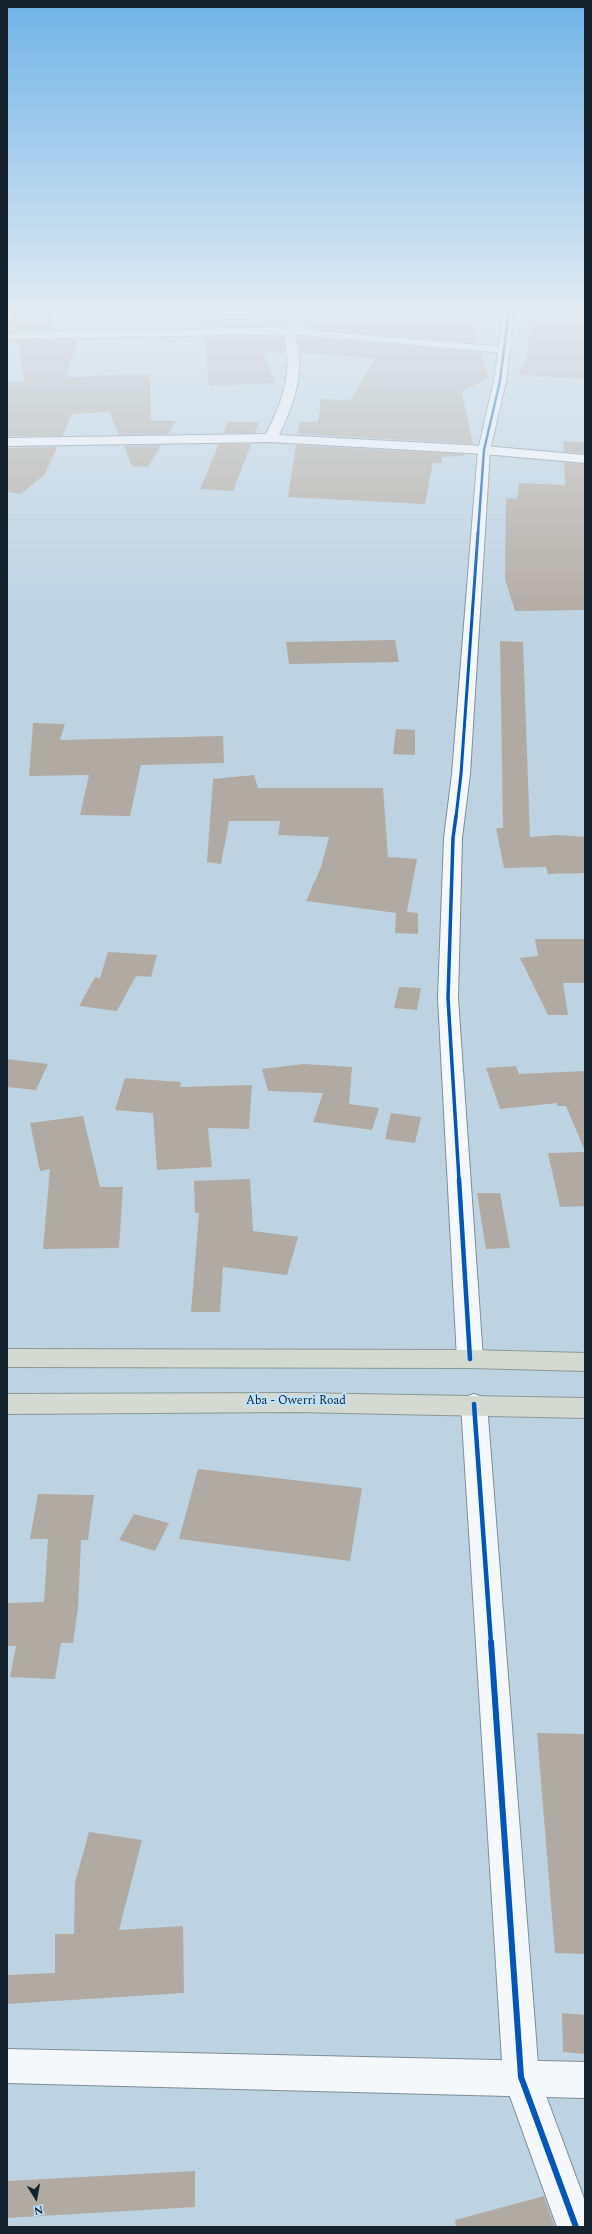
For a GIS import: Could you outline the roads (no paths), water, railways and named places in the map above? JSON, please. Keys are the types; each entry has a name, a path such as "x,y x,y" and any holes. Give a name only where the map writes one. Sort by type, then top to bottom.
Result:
{"highway":[{"path":"7,1358 470,1359 585,1362"},
{"name":"Aba - Owerri Road","path":"7,1404 159,1402 474,1404 585,1408"}],"street":[{"path":"271,438 282,415"},
{"path":"470,1359 449,1006 448,946 453,838 461,774 484,450 493,415"},
{"path":"7,442 271,438 484,450 585,459"},
{"path":"474,1404 520,2077 576,2227"},
{"path":"7,2066 520,2077 585,2080"}]}
